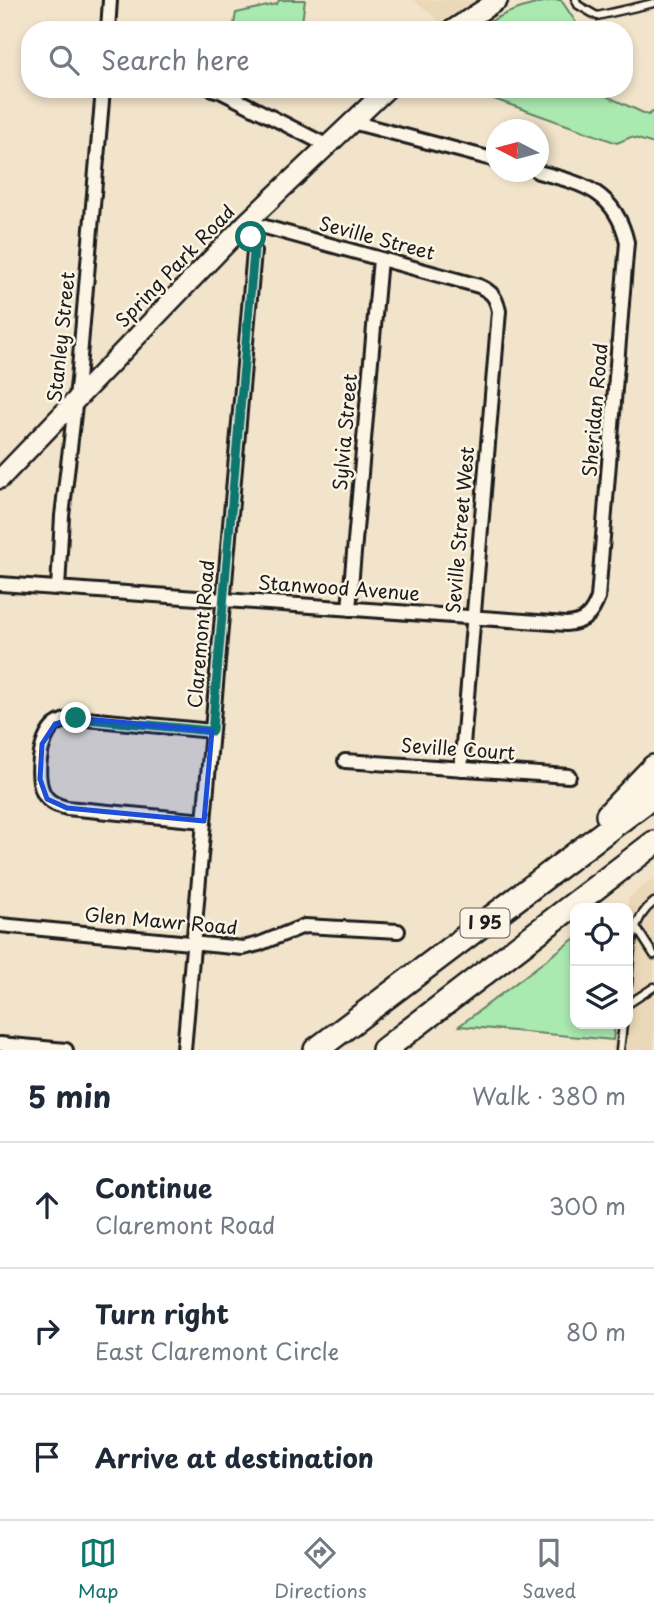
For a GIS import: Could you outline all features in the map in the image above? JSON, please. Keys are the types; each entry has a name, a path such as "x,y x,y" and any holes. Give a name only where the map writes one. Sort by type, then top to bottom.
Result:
{"highway":[{"path":"548,875 654,767"},
{"name":"I 95","path":"316,1050 654,795"},
{"name":"I 95","path":"384,1050 654,843"}],"main road":[{"path":"466,21 498,0"},
{"name":"Spring Park Road","path":"0,479 247,222 377,98"}],"street":[{"path":"109,21 110,0"},
{"name":"Stanley Street","path":"58,588 62,516 102,98"},
{"path":"234,98 326,145"},
{"path":"352,122 486,157"},
{"name":"Sheridan Road","path":"549,175 593,190 614,208 624,226 628,249 598,598 590,615"},
{"name":"Seville Street","path":"247,222 479,286 494,296"},
{"name":"Claremont Road","path":"184,1050 254,251 247,222"},
{"name":"Sylvia Street","path":"349,609 380,259"},
{"name":"Seville Street West","path":"461,769 499,311 494,296"},
{"name":"Stanwood Avenue","path":"0,584 566,624 575,624 590,615"},
{"path":"204,821 67,808 56,804 47,799 42,791 42,744 55,724 76,718 212,731"},
{"name":"Seville Court","path":"345,761 569,776"},
{"name":"Glen Mawr Road","path":"0,925 243,948 304,926 398,931"},
{"path":"0,1044 66,1050"}],"lane":[{"path":"577,3 597,16 654,4"},
{"path":"631,966 636,927 643,911 653,900"},
{"path":"636,927 654,955"},
{"path":"633,1001 654,987"},
{"path":"620,1050 622,1029"}],"highlighted area":[{"path":"76,718 212,731 204,821 67,808 47,799 40,779 42,744 55,724"}],"shaded area":[{"path":"414,0 480,0 442,21"},
{"path":"654,877 654,1050 612,1050 614,1029 633,1029 633,903 628,903 628,898"}],"green space":[{"path":"279,0 305,0 302,21 235,21 236,13 277,4"},
{"path":"561,0 575,21 492,21 533,4"},
{"path":"491,98 611,98 648,115 654,111 654,144 631,137 617,143"},
{"path":"570,942 570,1029 614,1029 613,1040 459,1026"}],"route":[{"path":"76,718 212,731 254,251 251,237"}]}
